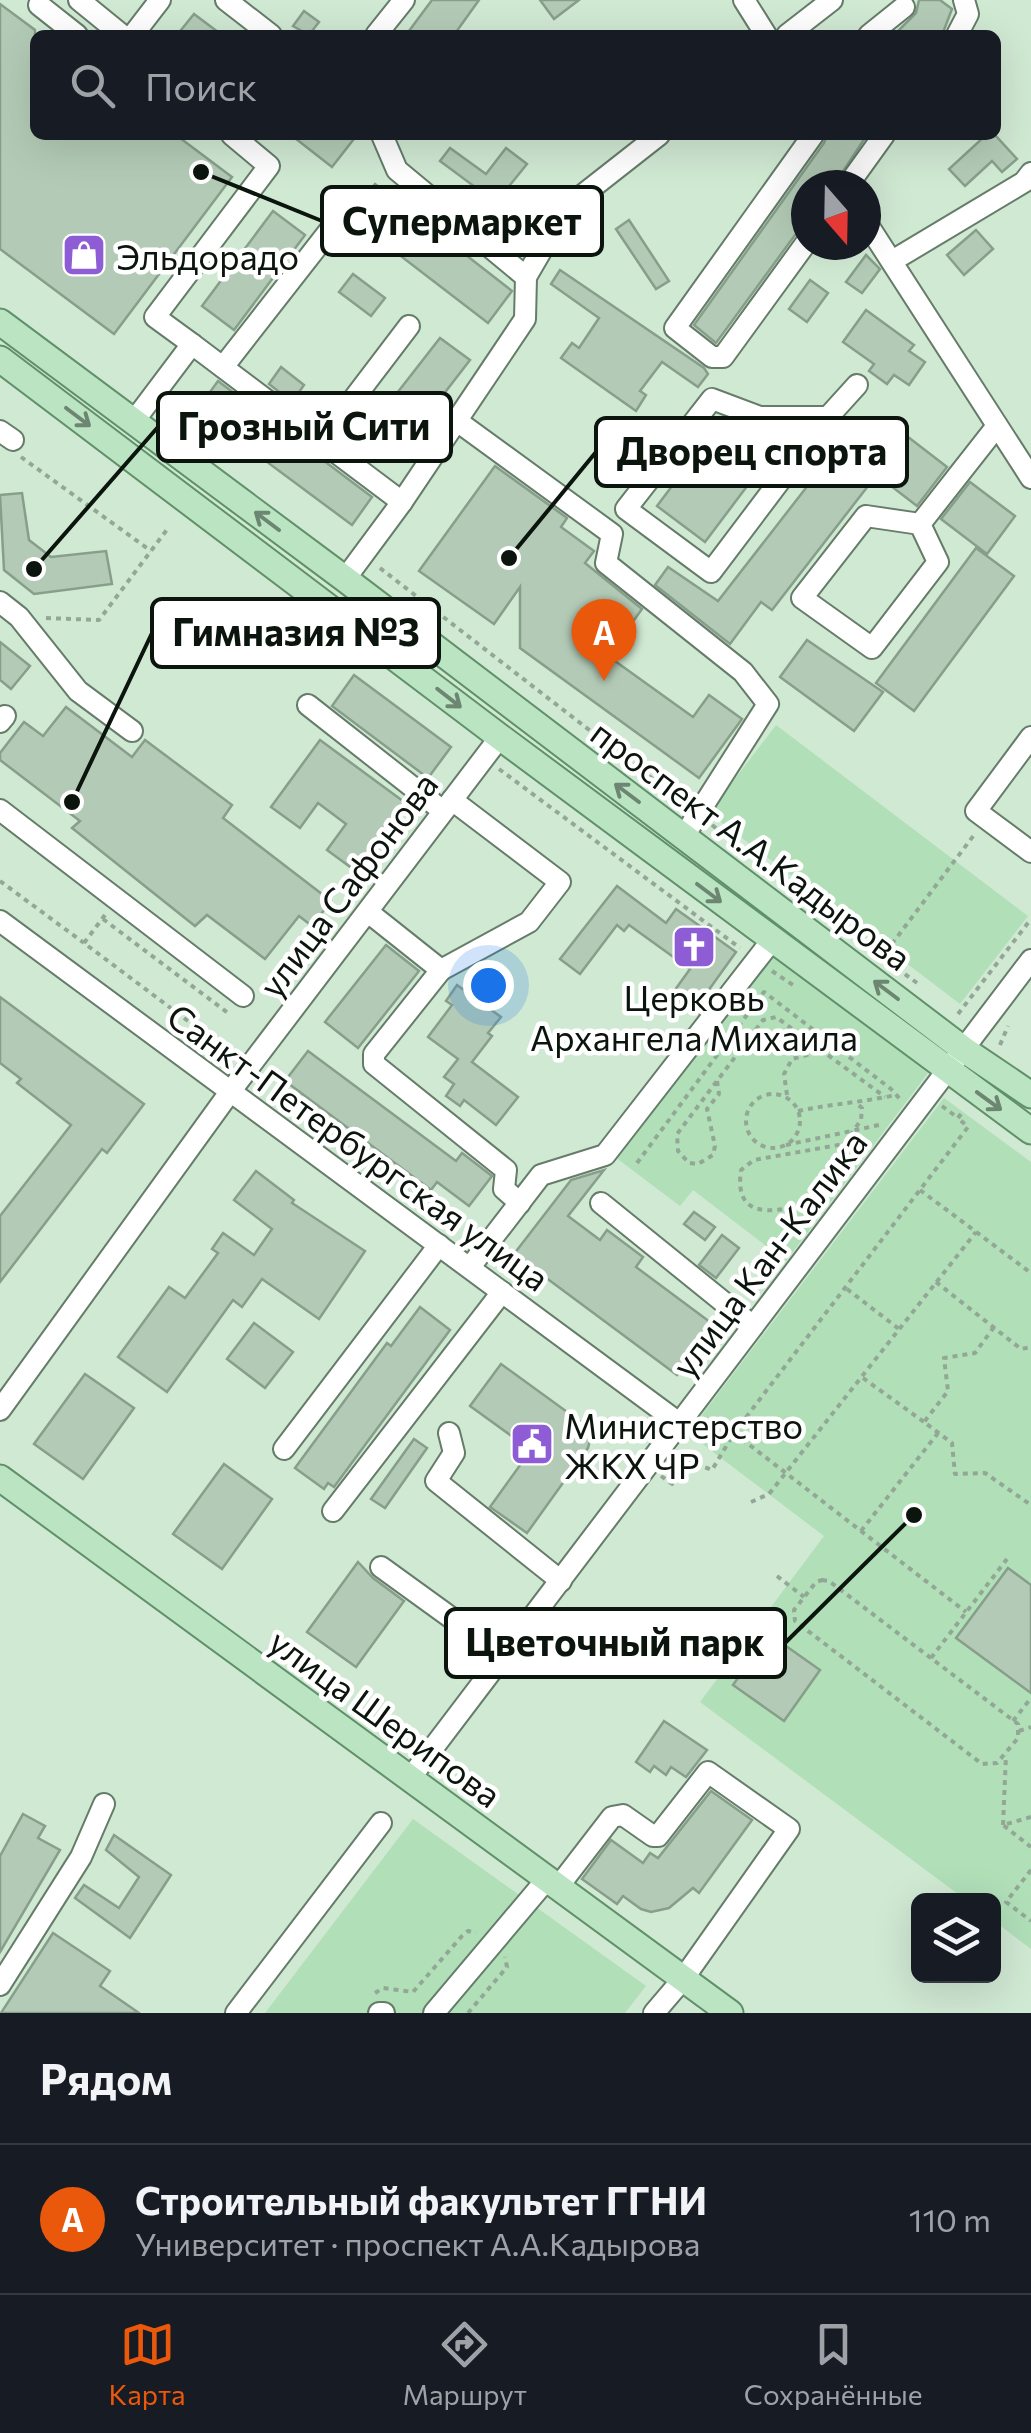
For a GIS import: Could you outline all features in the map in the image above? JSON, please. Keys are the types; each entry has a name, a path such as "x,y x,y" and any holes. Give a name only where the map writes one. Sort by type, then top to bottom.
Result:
{"main road":[{"name":"проспект А.А.Кадырова","path":"0,322 684,836 995,1057 1031,1096"},
{"name":"проспект А.А.Кадырова","path":"0,359 491,747 765,950 947,1070 1031,1132"},
{"name":"улица Шерипова","path":"0,1478 730,2013"}],"street":[{"path":"80,0 116,30"},
{"path":"136,30 160,0"},
{"path":"226,0 265,30"},
{"path":"380,30 404,0"},
{"path":"744,0 763,30"},
{"path":"793,30 832,0"},
{"path":"960,30 968,14 964,0"},
{"path":"875,30 906,4"},
{"path":"888,30 906,4"},
{"path":"39,5 71,30"},
{"path":"238,140 269,166 155,316 402,502"},
{"path":"384,140 397,170 526,277"},
{"path":"345,579 402,502 525,319 526,277 566,208 653,140"},
{"path":"794,260 723,356 712,357 674,328 808,140"},
{"path":"859,170 880,140"},
{"path":"892,260 1024,182 1031,173"},
{"path":"223,368 330,230"},
{"path":"881,244 1031,478"},
{"path":"320,443 409,326"},
{"path":"134,421 192,344"},
{"path":"828,418 760,416 712,398 626,508 710,572 857,385"},
{"path":"456,422 612,534 606,563 743,672 768,704 684,836"},
{"path":"920,524 997,426"},
{"path":"866,516 920,524 938,562 872,648 802,598 866,516"},
{"path":"0,602 19,617 78,692 132,731"},
{"path":"308,705 560,882 529,922 441,970 374,1054 374,1064 506,1170 504,1189 520,1203"},
{"path":"1031,737 976,811 1031,852"},
{"name":"улица Сафонова","path":"0,1410 230,1092 491,747"},
{"path":"0,810 243,996"},
{"path":"368,912 441,970"},
{"name":"Санкт-Петербургская улица","path":"0,921 680,1423"},
{"path":"470,1268 541,1176 605,1156 765,950"},
{"name":"улица Кан-Калика","path":"411,1777 1031,960"},
{"path":"601,1203 753,1326"},
{"path":"284,1450 439,1245"},
{"path":"333,1511 502,1292"},
{"path":"450,1434 454,1453 436,1481 561,1581"},
{"path":"381,1566 504,1656"},
{"path":"434,2013 612,1817 623,1815 658,1836 708,1772 790,1829 654,2013"},
{"path":"0,1985 81,1857 104,1804"},
{"path":"236,2013 382,1823"}],"path":[{"path":"7,440 150,552"},
{"path":"19,617 99,620 169,527"},
{"path":"363,555 924,988"},
{"path":"491,747 765,950 802,991"},
{"path":"882,956 987,819"},
{"path":"0,880 250,1067"},
{"path":"84,943 117,900"},
{"path":"102,919 228,1013"},
{"path":"958,1014 1031,919"},
{"path":"636,1163 764,992 898,1097 857,1104 848,1100 798,1111"},
{"path":"951,1009 958,1014 971,1039 995,1057 1014,1012"},
{"path":"717,1082 719,1094 707,1109 715,1146 713,1154 698,1164 689,1163 678,1152 678,1134 762,1020 769,1016 776,1017 885,1097"},
{"path":"787,1097 786,1067 792,1059 822,1051"},
{"path":"784,1146 798,1133 798,1111 787,1097 776,1093 759,1097 752,1102 746,1119 751,1136 766,1147 784,1146 879,1125 868,1141"},
{"path":"802,1206 763,1213 755,1209 740,1186 741,1170 754,1160 844,1144 862,1114 857,1104"},
{"path":"647,1466 672,1484 688,1460 712,1470 734,1433 968,1128 958,1118"},
{"path":"920,1190 1031,1273"},
{"path":"751,1502 768,1494 976,1232"},
{"path":"936,1282 1021,1348 1031,1346"},
{"path":"846,1288 900,1329"},
{"path":"924,1422 948,1390 944,1358 975,1354 994,1328"},
{"path":"862,1377 952,1443 954,1474 986,1473 1031,1505"},
{"path":"734,1433 966,1612"},
{"path":"861,1531 938,1433"},
{"path":"931,1658 1006,1559"},
{"path":"778,1576 804,1596"},
{"path":"1019,1730 1014,1720 829,1581 816,1582 794,1610 794,1621 982,1764 997,1763 1019,1730 1031,1727"},
{"path":"1014,1720 1031,1698"},
{"path":"1003,1825 1006,1752"},
{"path":"1003,1825 1031,1817"},
{"path":"1003,1825 1031,1848"},
{"path":"1031,1870 1006,1902 1031,1920"}],"green space":[{"path":"776,725 1028,916 960,1004 709,813"},
{"path":"773,955 928,1073 786,1261 693,1190 680,1206 615,1157"},
{"path":"944,1098 1031,1162 1031,1949 1001,1926 1001,1893 957,1893 700,1702 824,1536 688,1433"},
{"path":"413,1819 646,1986 625,2013 265,2013"}],"building":[{"path":"432,0 479,0 458,30 410,30"},
{"path":"540,0 579,0 554,19"},
{"path":"919,0 940,0 952,9 944,30 899,30 916,13"},
{"path":"0,4 35,30 30,30 30,140 183,140 232,177 114,334 0,249"},
{"path":"304,11 319,22 313,30 293,26"},
{"path":"194,14 215,30 181,30"},
{"path":"297,140 353,140 332,167"},
{"path":"825,140 864,140 844,170 805,170"},
{"path":"981,140 1000,140 1017,159 1002,172 992,161 965,186 949,169"},
{"path":"450,148 486,174 506,148 527,164 510,185 527,198 514,216 440,161"},
{"path":"375,184 512,291 488,323 350,217"},
{"path":"791,189 791,240 716,343 694,325"},
{"path":"273,211 305,235 234,330 202,306"},
{"path":"629,220 669,281 656,289 616,229"},
{"path":"976,230 993,249 964,275 947,255"},
{"path":"862,260 871,260 880,269 862,293 846,282"},
{"path":"560,270 704,368 708,374 698,387 662,362 640,391 646,395 636,411 561,358 572,343 579,348 599,318 551,284"},
{"path":"353,274 385,298 371,316 339,292"},
{"path":"810,280 828,293 807,322 789,309"},
{"path":"866,310 914,345 909,351 925,362 909,385 894,375 887,384 869,371 874,364 843,342"},
{"path":"440,338 470,360 399,452 369,429"},
{"path":"281,367 304,385 292,402 269,384"},
{"path":"218,381 372,497 352,525 197,410"},
{"path":"715,429 763,465 705,542 657,506"},
{"path":"899,430 947,467 917,506 869,469"},
{"path":"837,448 875,477 772,610 761,602 730,644 655,585 668,567 718,601"},
{"path":"495,466 567,518 561,527 594,551 585,563 642,609 608,656 693,717 709,695 742,719 699,778 520,648 520,587 494,624 419,571"},
{"path":"970,482 1015,516 987,554 941,519"},
{"path":"22,493 29,540 51,557 106,551 112,584 34,594 4,570 0,495"},
{"path":"976,548 1014,576 914,711 876,683"},
{"path":"807,640 883,692 854,731 780,677"},
{"path":"0,642 30,666 11,689 0,680"},
{"path":"354,675 451,747 428,778 332,706"},
{"path":"66,707 132,757 145,740 232,805 223,818 331,901 312,926 299,916 265,959 207,915 195,926 72,828 80,821 0,760 0,753 24,722 43,736"},
{"path":"320,740 407,804 357,872 327,850 346,824 318,803 300,828 271,807"},
{"path":"617,886 666,923 676,909 736,952 703,998 707,1001 698,1013 672,994 690,969 629,925 624,931 617,925 580,974 560,959"},
{"path":"386,945 419,971 358,1048 325,1022"},
{"path":"457,985 501,1017 472,1062 518,1097 496,1125 464,1100 460,1106 446,1096 454,1084 444,1077 458,1059 428,1037 452,1005 446,1001"},
{"path":"0,997 144,1104 107,1153 102,1149 0,1282 0,1216 71,1125 17,1083 21,1079 0,1063"},
{"path":"308,1051 456,1161 462,1153 492,1176 469,1206 437,1182 431,1190 285,1081"},
{"path":"604,1170 568,1216 600,1240 607,1230 643,1257 636,1267 714,1325 677,1375 514,1254 571,1180"},
{"path":"256,1171 294,1200 292,1203 365,1251 319,1319 262,1279 242,1307 233,1300 167,1392 118,1357 169,1287 185,1298 218,1253 212,1249 223,1233 254,1255 272,1229 234,1200"},
{"path":"694,1212 715,1227 705,1240 684,1224"},
{"path":"722,1235 739,1248 716,1278 699,1265"},
{"path":"420,1307 450,1330 334,1487 328,1483 324,1489 295,1468 387,1343 391,1346"},
{"path":"254,1323 293,1352 265,1388 227,1359"},
{"path":"501,1364 581,1422 590,1440 527,1533 490,1507 531,1450 470,1406"},
{"path":"85,1374 134,1408 83,1479 34,1444"},
{"path":"414,1439 427,1448 385,1508 371,1499"},
{"path":"224,1464 272,1499 222,1569 173,1534"},
{"path":"358,1562 404,1601 356,1667 307,1632"},
{"path":"1008,1568 1031,1585 1031,1693 956,1638"},
{"path":"769,1634 820,1670 784,1721 733,1685"},
{"path":"664,1721 707,1750 686,1777 671,1767 666,1775 654,1766 650,1772 636,1762"},
{"path":"711,1791 752,1820 699,1893 693,1888 669,1908 651,1912 623,1896 617,1904 582,1879 611,1840 643,1863 650,1853 658,1858"},
{"path":"23,1814 45,1826 38,1838 60,1850 0,1952 0,1856"},
{"path":"114,1835 171,1875 130,1938 75,1898 84,1885 119,1908 139,1877 106,1850"},
{"path":"53,1933 110,1971 100,1986 139,2013 1,2013"}],"place":[{"name":"Супермаркет","path":"201,172"},
{"name":"Эльдорадо","path":"84,255"},
{"name":"Дворец спорта","path":"509,558"},
{"name":"Грозный Сити","path":"34,569"},
{"name":"Строительный факультет ГГНИ","path":"604,681"},
{"name":"Гимназия №3","path":"72,802"},
{"name":"Церковь Архангела Михаила","path":"694,947"},
{"name":"Министерство ЖКХ ЧР","path":"532,1444"},
{"name":"Цветочный парк","path":"914,1515"}]}
